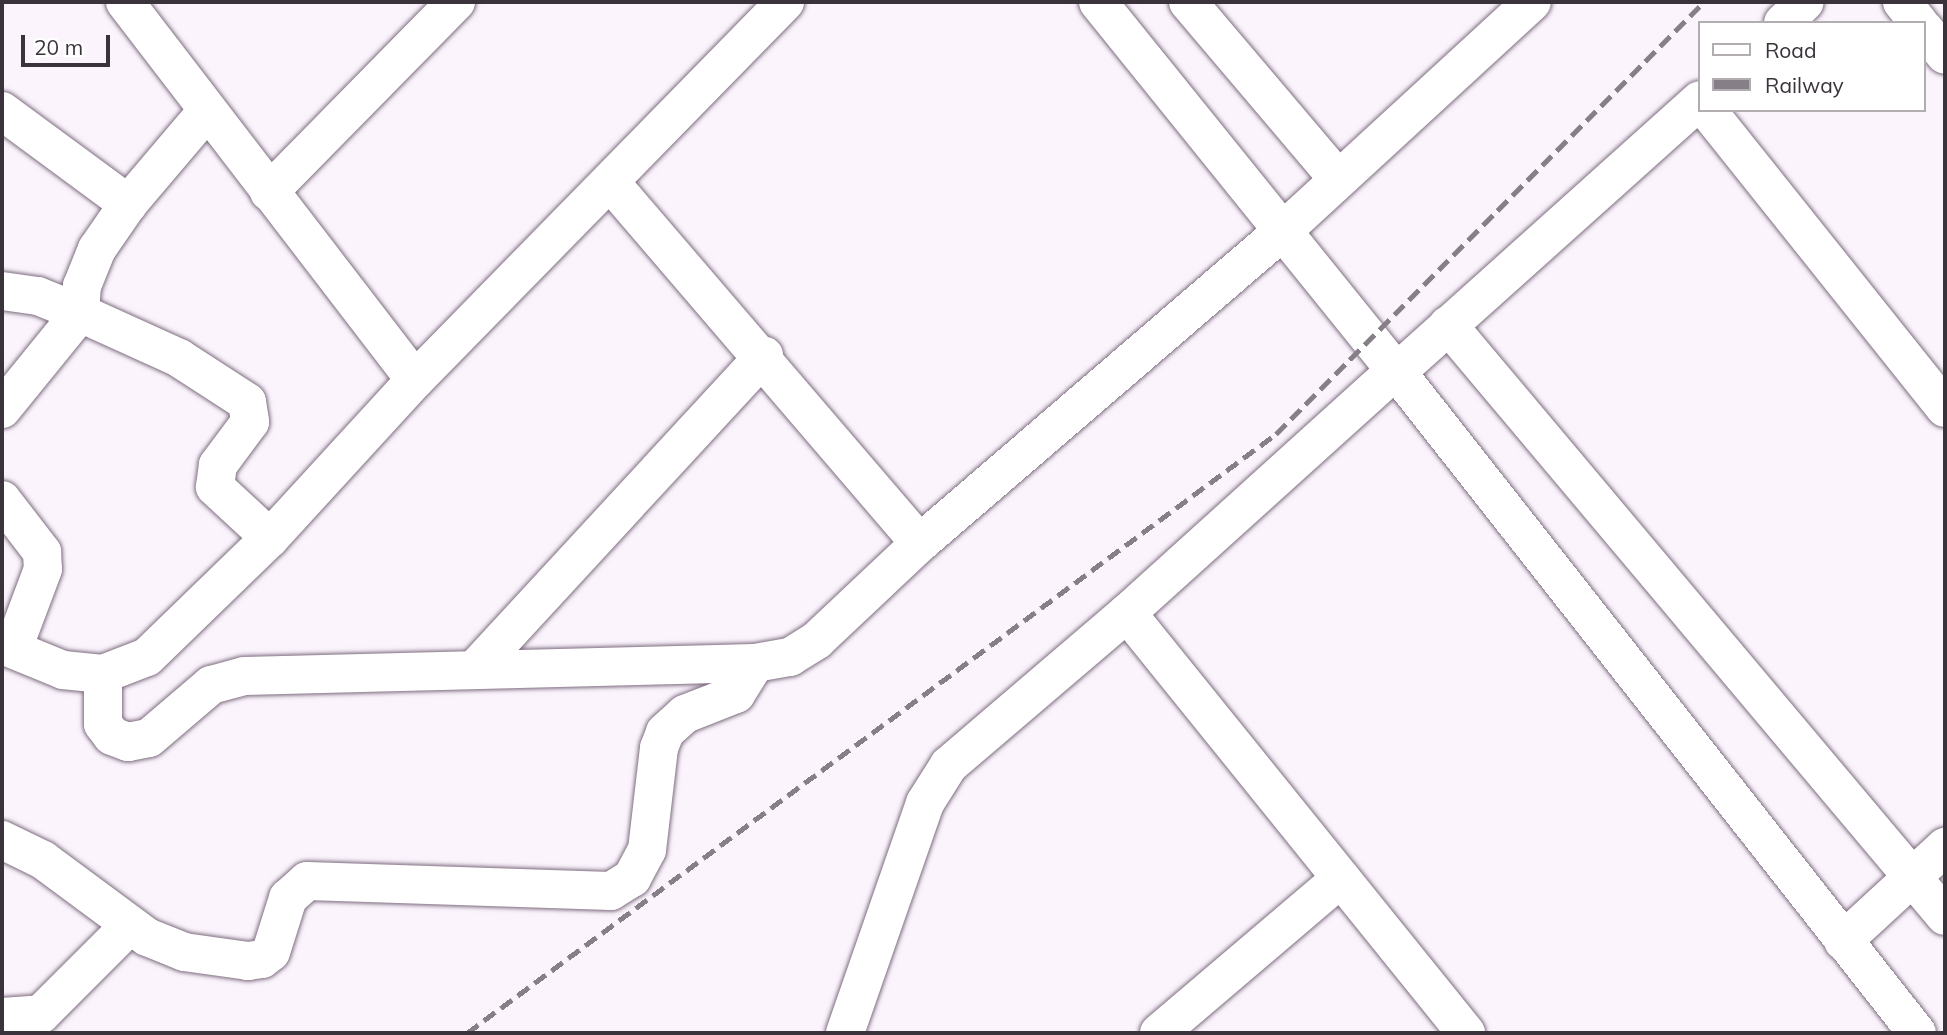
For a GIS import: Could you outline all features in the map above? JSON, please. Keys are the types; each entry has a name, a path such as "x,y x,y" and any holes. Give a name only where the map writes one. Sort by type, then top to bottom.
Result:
{"street":[{"path":"125,2 415,380"},
{"path":"2,500 42,552 43,569 7,647 63,670 103,674 147,657 270,538 415,380 611,183 785,2"},
{"path":"1097,2 1397,371 1917,1033"},
{"path":"1188,2 1338,179"},
{"path":"103,674 103,724 112,736 128,742 149,738 211,685 226,678 477,668 755,663 790,657 817,640 920,543 1283,231 1532,2"},
{"path":"1785,21 1805,2"},
{"path":"1902,2 1917,21"},
{"path":"269,192 433,10"},
{"path":"1926,31 1945,55"},
{"path":"845,1033 925,803 937,782 968,747 1127,613 1699,102"},
{"path":"2,111 128,204"},
{"path":"2,409 80,313 82,286 97,249 128,204 207,111"},
{"path":"1709,112 1945,408"},
{"path":"611,183 764,356 920,543"},
{"path":"2,291 38,296 80,313 179,358 247,402 250,422 218,465 215,487 270,538"},
{"path":"1448,325 1945,916"},
{"path":"477,668 764,356"},
{"path":"1127,613 1466,1033"},
{"path":"2,840 43,860 129,926 184,952 248,961 262,959 271,952 288,898 307,881 611,891 641,867 666,732 685,714 736,694 755,663"},
{"path":"1843,941 1945,847"},
{"path":"1159,1033 1341,878"},
{"path":"2,1017 41,1014 129,926"}],"railway":[{"path":"467,1033 1276,434 1704,2"}]}
